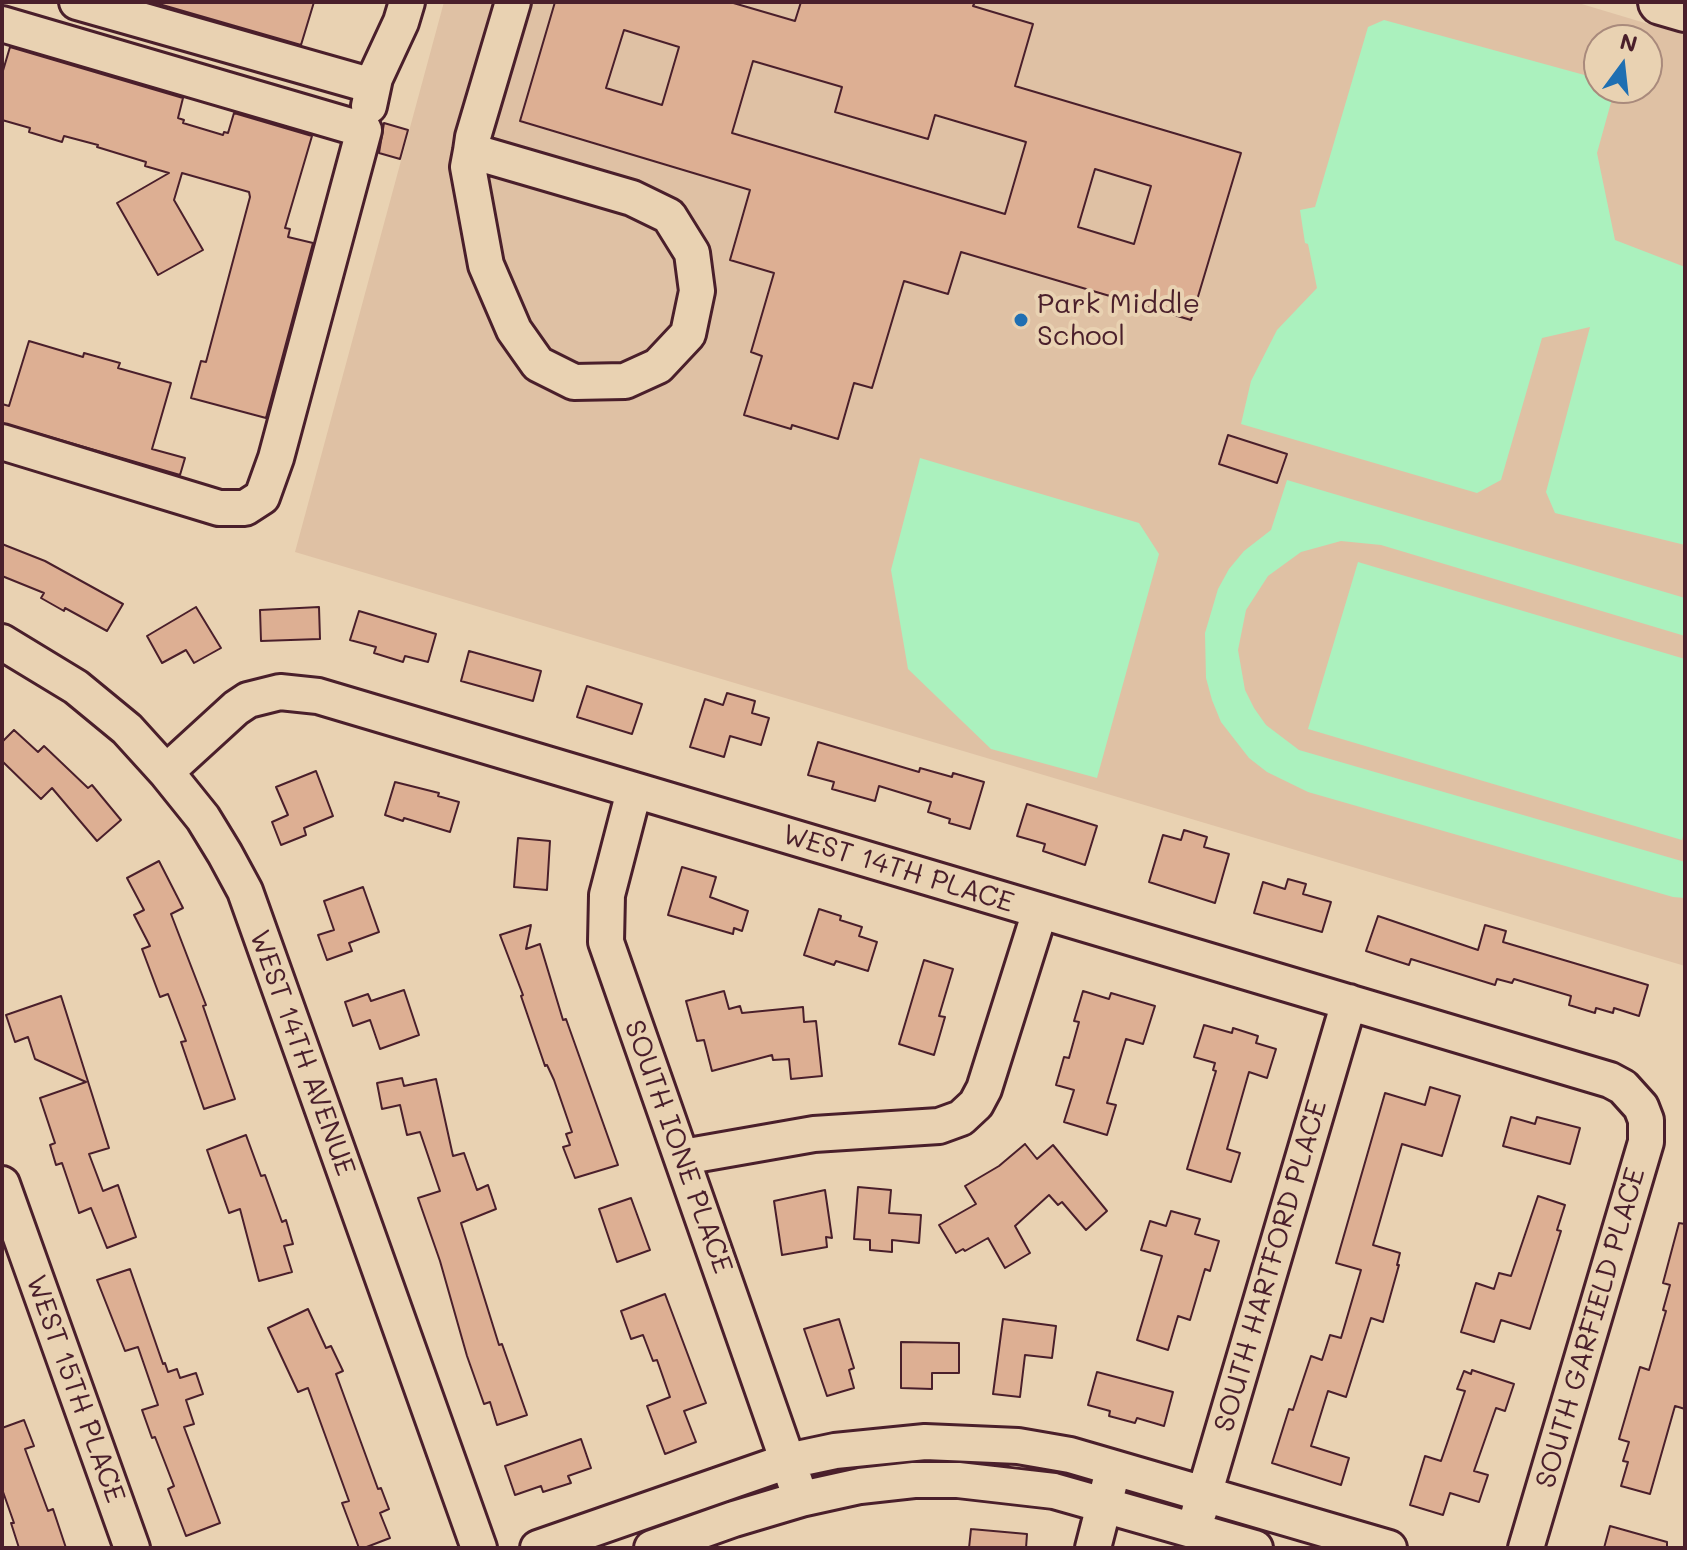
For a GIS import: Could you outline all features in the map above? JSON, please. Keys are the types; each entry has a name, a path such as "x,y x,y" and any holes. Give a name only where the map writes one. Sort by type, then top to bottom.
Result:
{"main road":[{"path":"1661,2 1685,9"}],"street":[{"path":"77,2 373,86"},
{"path":"2,442 219,508 245,508 262,497 276,458 373,86 407,2"},
{"path":"471,151 632,198 669,216 692,253 697,291 688,334 658,366 625,381 574,382 538,364 514,330 486,265 468,167 471,151 513,2"},
{"path":"2,24 364,130"},
{"name":"WEST 14TH AVENUE","path":"2,642 76,687 127,729 203,818 245,891 479,1548"},
{"name":"WEST 14TH PLACE","path":"166,772 226,716 248,700 280,692 300,692 1610,1080 1634,1096 1641,1107"},
{"name":"SOUTH IONE PLACE","path":"634,791 607,895 606,942 801,1499"},
{"path":"683,1157 827,1133 939,1126 961,1118 976,1104 984,1089 1040,911"},
{"name":"SOUTH HARTFORD PLACE","path":"1193,1530 1349,1002"},
{"name":"SOUTH GARFIELD PLACE","path":"1526,1548 1646,1142 1646,1120 1641,1107"},
{"name":"WEST 15TH PLACE","path":"2,1184 132,1548"},
{"path":"538,1548 788,1461 881,1445 969,1442 1057,1452 1114,1466 1389,1548"},
{"path":"1093,1548 1114,1466"},
{"path":"651,1509 661,1547 801,1499 860,1486 914,1480 958,1480 1054,1491 1255,1548"}],"shaded area":[{"name":"Park Middle School","path":"444,2 1575,2 1648,24 1583,24 1583,104 1663,104 1663,28 1685,35 1685,966 295,552"}],"green space":[{"path":"1384,20 1583,75 1583,104 1611,104 1597,153 1615,240 1685,267 1685,545 1555,513 1546,492 1590,327 1542,338 1501,480 1477,493 1241,424 1251,381 1277,330 1317,288 1300,210 1315,207 1368,27"},
{"path":"920,458 1139,523 1159,554 1097,778 991,749 908,669 891,570"},
{"path":"1287,480 1685,598 1685,636 1381,545 1341,541 1301,552 1268,576 1246,610 1238,650 1245,690 1254,708 1266,725 1299,750 1685,862 1685,898 1308,792 1267,772 1249,758 1221,722 1212,700 1206,678 1205,633 1218,589 1229,569 1244,551 1271,530"},
{"path":"1358,562 1685,659 1685,828 1682,840 1308,729"}],"building":[{"path":"152,2 314,2 301,45"},
{"path":"555,2 730,2 795,21 801,2 975,2 973,6 1033,24 1015,86 1241,153 1191,320 961,252 948,294 904,281 872,388 854,383 838,439 744,415 762,356 751,352 774,273 730,260 750,190 520,121","holes":["624,30 679,47 662,105 606,88","753,61 842,87 835,112 928,139 935,115 1026,142 1005,214 732,133","1095,169 1151,186 1134,244 1078,227"]},
{"path":"10,47 183,98 178,118 184,120 183,123 223,135 224,132 228,133 234,113 312,136 285,228 290,229 288,237 313,243 266,418 191,398 201,361 206,362 249,192 182,173 174,200 203,250 158,275 117,203 169,173 98,145 64,136 62,142 2,120 2,74"},
{"path":"384,123 408,130 400,159 379,153"},
{"path":"29,341 83,357 84,353 120,363 118,368 171,383 152,449 185,458 180,475 2,423 2,404 9,406"},
{"path":"1228,435 1287,454 1277,483 1219,464"},
{"path":"2,544 45,561 123,604 107,631 41,598 44,593 2,576"},
{"path":"196,607 221,648 194,663 186,650 162,663 147,636"},
{"path":"319,607 320,639 261,641 260,610"},
{"path":"359,611 436,634 428,662 405,656 403,662 374,653 376,647 350,640"},
{"path":"469,651 541,671 533,701 461,681"},
{"path":"587,686 642,704 632,734 577,717"},
{"path":"727,693 755,701 752,713 769,718 761,745 730,736 724,757 690,747 705,699 723,705"},
{"path":"14,730 38,752 44,746 88,788 92,785 121,820 97,841 52,788 41,799 2,761 2,742"},
{"path":"818,742 919,772 920,768 952,777 953,773 984,782 970,829 928,812 931,802 879,786 875,801 832,789 834,782 808,775"},
{"path":"316,771 333,816 304,828 306,835 281,845 272,822 288,815 276,787"},
{"path":"395,782 439,793 438,796 459,802 450,832 385,815"},
{"path":"1027,804 1097,826 1085,865 1043,851 1045,844 1017,836"},
{"path":"1184,830 1207,837 1204,847 1229,854 1215,903 1149,882 1163,835 1181,840"},
{"path":"518,838 550,841 547,890 514,887"},
{"path":"159,861 183,908 171,914 206,1005 203,1006 235,1099 204,1109 181,1042 186,1041 168,994 160,997 142,949 150,946 134,915 144,910 127,878"},
{"path":"682,867 716,877 710,897 748,911 742,931 734,928 733,934 668,915"},
{"path":"1288,879 1306,884 1303,894 1331,902 1322,932 1254,913 1263,882 1285,889"},
{"path":"363,887 379,932 349,943 352,951 327,960 318,935 334,930 324,901"},
{"path":"819,909 862,927 859,936 877,942 868,971 836,961 834,965 804,955"},
{"path":"1378,916 1478,950 1485,925 1506,931 1503,942 1648,985 1639,1016 1614,1008 1613,1013 1596,1008 1595,1013 1569,1005 1571,996 1514,979 1512,983 1497,979 1495,985 1411,959 1409,965 1366,951"},
{"path":"531,925 526,949 540,944 563,1020 566,1019 618,1165 575,1178 563,1147 570,1145 566,1134 572,1132 554,1080 545,1066 500,935"},
{"path":"924,960 953,969 939,1016 945,1017 934,1055 899,1044"},
{"path":"404,990 419,1035 380,1049 370,1020 353,1026 345,1002 368,994 371,1001"},
{"path":"724,991 729,1009 740,1006 742,1013 803,1007 804,1022 816,1021 822,1076 791,1079 789,1059 773,1060 772,1055 712,1071 704,1040 697,1041 686,1001"},
{"path":"1083,991 1109,999 1111,993 1155,1006 1143,1044 1126,1039 1107,1103 1116,1105 1107,1135 1064,1122 1074,1090 1056,1085 1064,1057 1069,1058 1079,1022 1074,1021"},
{"path":"61,996 109,1148 89,1154 103,1191 118,1185 136,1237 107,1248 91,1208 79,1213 62,1163 56,1165 50,1145 55,1143 40,1098 86,1082 35,1059 28,1037 15,1042 6,1015"},
{"path":"1204,1025 1232,1033 1233,1028 1258,1036 1256,1043 1276,1049 1267,1078 1249,1072 1227,1149 1240,1153 1231,1182 1187,1169 1216,1071 1213,1070 1215,1063 1194,1057"},
{"path":"402,1078 404,1086 436,1079 453,1156 464,1153 477,1190 488,1185 496,1209 461,1223 499,1345 502,1344 527,1415 497,1425 490,1402 484,1404 467,1356 418,1198 440,1191 420,1132 407,1135 400,1105 382,1109 377,1083"},
{"path":"1430,1087 1460,1096 1442,1156 1402,1144 1373,1245 1400,1253 1383,1322 1371,1318 1346,1397 1328,1391 1311,1446 1349,1458 1341,1485 1272,1463 1289,1409 1293,1410 1311,1356 1322,1360 1330,1335 1341,1338 1361,1270 1336,1263 1385,1093 1425,1105"},
{"path":"1511,1117 1535,1124 1537,1117 1580,1128 1570,1164 1503,1146"},
{"path":"246,1135 282,1222 286,1220 293,1244 284,1246 292,1272 259,1281 240,1209 229,1213 207,1150"},
{"path":"1025,1144 1037,1159 1053,1145 1107,1211 1086,1230 1062,1202 1058,1205 1049,1195 1015,1226 1030,1253 1005,1268 988,1238 956,1253 939,1225 976,1204 965,1186 999,1166"},
{"path":"858,1187 891,1190 889,1213 921,1215 919,1243 892,1240 892,1252 870,1250 870,1240 854,1239"},
{"path":"825,1190 832,1238 826,1237 827,1247 782,1255 774,1201"},
{"path":"1538,1196 1565,1205 1557,1230 1561,1231 1530,1329 1501,1320 1494,1342 1461,1332 1476,1283 1494,1289 1499,1273 1511,1276"},
{"path":"631,1198 650,1250 617,1262 599,1209"},
{"path":"1171,1211 1200,1219 1195,1234 1219,1241 1210,1271 1205,1269 1190,1320 1178,1316 1168,1350 1137,1340 1162,1256 1141,1250 1150,1221 1166,1226"},
{"path":"1679,1223 1685,1224 1685,1409 1675,1406 1650,1494 1621,1486 1628,1462 1623,1461 1629,1442 1619,1439 1640,1367 1649,1370 1666,1311 1663,1310 1670,1285 1663,1283"},
{"path":"130,1269 163,1364 168,1372 177,1369 180,1378 196,1373 203,1394 186,1400 194,1424 184,1427 220,1523 186,1536 168,1489 174,1486 142,1410 158,1405 138,1347 125,1351 97,1280"},
{"path":"665,1294 706,1403 684,1411 696,1442 665,1454 647,1406 670,1397 657,1360 653,1361 643,1335 631,1339 621,1311"},
{"path":"308,1309 326,1348 331,1346 343,1371 336,1374 378,1489 381,1488 389,1509 380,1513 390,1538 364,1548 359,1548 342,1503 349,1501 308,1388 298,1392 268,1328"},
{"path":"839,1319 854,1368 849,1370 854,1388 827,1396 804,1329"},
{"path":"1003,1319 1056,1326 1052,1358 1025,1355 1020,1397 993,1394"},
{"path":"901,1342 959,1343 959,1373 932,1373 932,1389 901,1388"},
{"path":"1472,1370 1514,1384 1505,1411 1496,1408 1474,1471 1488,1475 1479,1502 1450,1493 1443,1515 1410,1505 1425,1456 1441,1461 1465,1391 1457,1389 1464,1371 1471,1374"},
{"path":"1097,1372 1173,1392 1164,1426 1137,1418 1135,1423 1109,1416 1110,1411 1088,1405"},
{"path":"24,1420 34,1446 25,1449 48,1511 53,1509 66,1548 19,1548 2,1489 2,1428"},
{"path":"581,1439 591,1468 568,1476 571,1483 543,1492 541,1486 515,1495 505,1466"},
{"path":"1610,1526 1667,1542 1667,1548 1604,1548"},
{"path":"971,1529 1027,1534 1026,1548 969,1548"}],"place":[{"name":"Park Middle School","path":"1021,320"}]}
